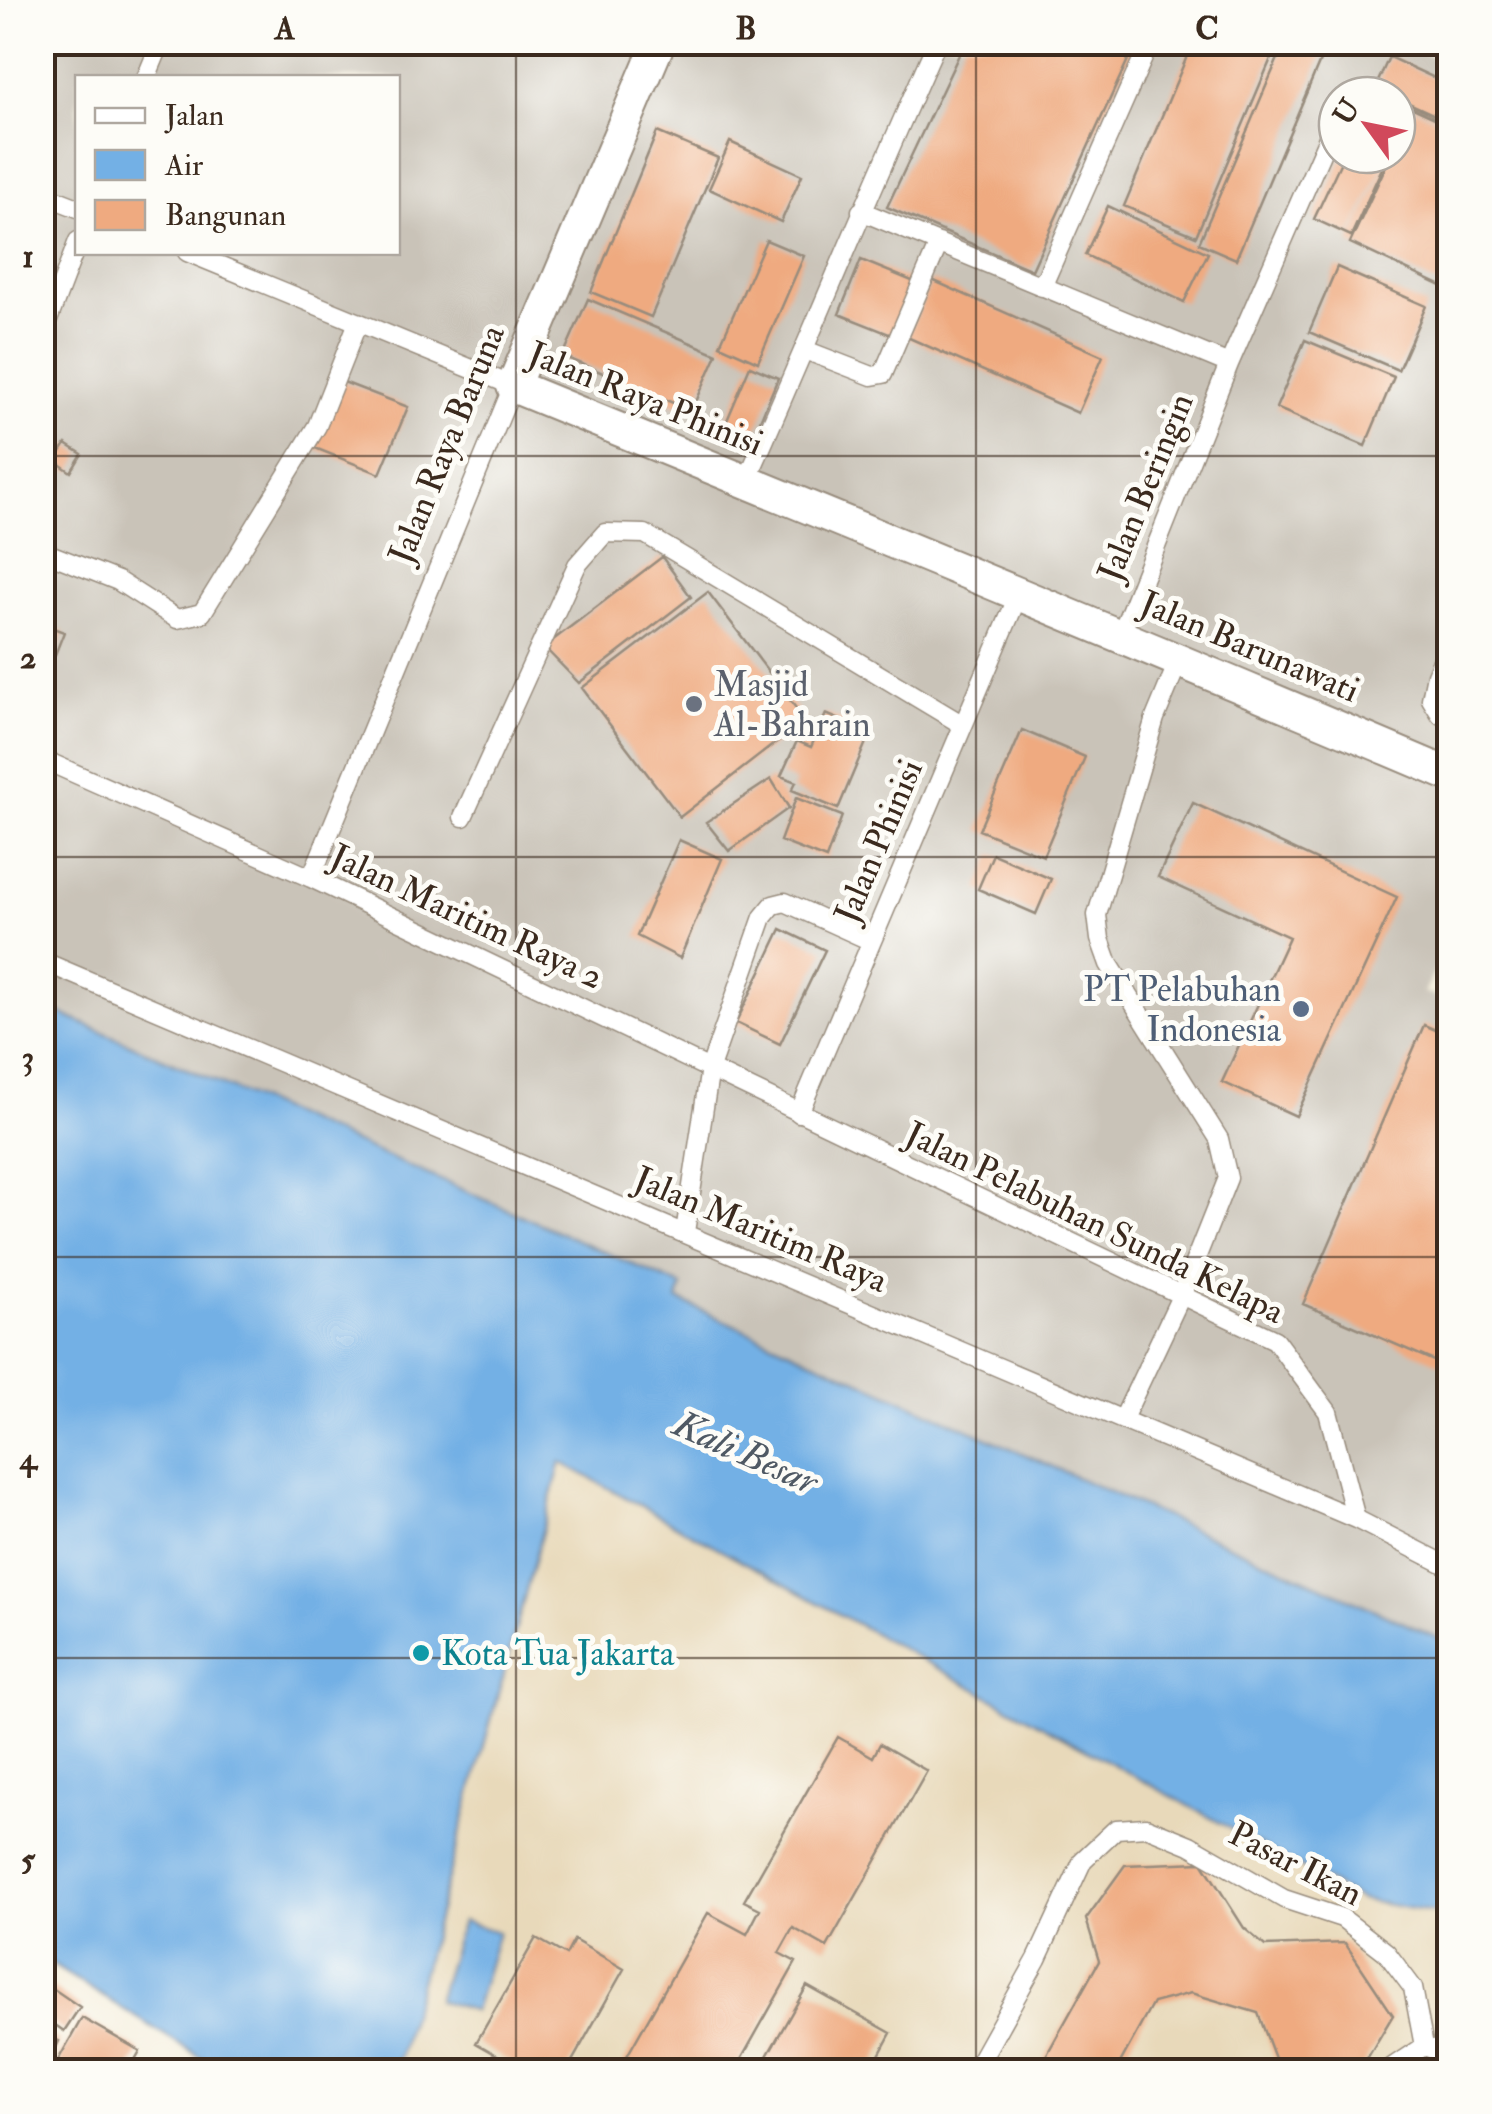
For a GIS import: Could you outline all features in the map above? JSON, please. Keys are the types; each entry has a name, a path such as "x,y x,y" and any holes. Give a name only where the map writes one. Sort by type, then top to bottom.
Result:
{"street":[{"name":"Jalan Raya Baruna","path":"513,386 658,42"},
{"name":"Jalan Raya Phinisi","path":"513,386 1018,596"},
{"name":"Jalan Barunawati","path":"1018,596 1121,634 1450,775"}],"lane":[{"path":"147,75 161,42"},
{"path":"746,482 937,42"},
{"path":"1042,287 1150,42"},
{"name":"Jalan Beringin","path":"1121,634 1229,364 1317,163"},
{"path":"42,194 75,207"},
{"name":"Jalan Beringin","path":"861,211 1229,364"},
{"path":"805,350 872,376 883,374 939,244"},
{"path":"42,336 75,249"},
{"name":"Jalan Raya Phinisi","path":"193,255 513,386"},
{"path":"42,551 118,581 177,619 202,613 318,426 358,322"},
{"name":"Jalan Raya Baruna","path":"311,878 513,386"},
{"path":"463,817 577,565 605,533 645,534 963,725"},
{"name":"Jalan Phinisi","path":"799,1113 1018,596"},
{"path":"1450,642 1430,699 1441,715 1450,719"},
{"path":"1124,1419 1181,1296 1228,1178 1219,1140 1109,964 1097,915 1155,718 1179,660"},
{"name":"Jalan Maritim Raya 2","path":"42,759 311,878 710,1068"},
{"path":"685,1232 710,1068 763,917 773,905 785,902 870,941"},
{"name":"Jalan Maritim Raya","path":"42,962 1124,1419 1356,1519 1450,1567"},
{"name":"Jalan Pelabuhan Sunda Kelapa","path":"710,1068 1275,1340 1328,1412 1356,1519"},
{"name":"Pasar Ikan","path":"974,2072 1037,1959 1083,1860 1116,1829 1146,1827 1190,1845 1284,1899 1342,1918 1386,1952 1413,1988 1424,2046"},
{"path":"1385,2072 1424,2046 1450,2055"}],"shaded area":[{"path":"1399,42 1449,64 1450,940 1424,992 1450,1004 1449,1643 677,1299 681,1285 43,1006 43,43"},
{"path":"561,1462 1361,1900 1449,1915 1449,2071 391,2072 400,2055"}],"water":[{"name":"Kali Besar","path":"43,1006 682,1286 678,1300 1449,1643 1449,1915 1361,1900 561,1462 400,2055 391,2071 223,2071 43,1959"},
{"path":"462,1921 498,1932 474,2011 437,2000"}],"building":[{"path":"965,42 1136,42 1032,270 887,207"},
{"path":"1193,42 1278,42 1196,236 1124,206"},
{"path":"1285,42 1310,42 1325,49 1236,259 1199,243"},
{"path":"1389,57 1450,85 1450,122 1417,107 1417,75 1381,75"},
{"path":"1417,110 1450,125 1450,290 1350,243 1382,175 1417,175"},
{"path":"657,132 718,158 651,317 591,292"},
{"path":"730,142 802,175 781,222 709,189"},
{"path":"1335,175 1379,175 1351,236 1314,219"},
{"path":"1108,206 1208,253 1184,302 1085,255"},
{"path":"766,240 804,256 758,362 720,345"},
{"path":"861,260 917,283 894,336 839,314"},
{"path":"1337,267 1426,306 1398,370 1309,332"},
{"path":"932,280 1103,356 1078,413 907,337"},
{"path":"588,299 717,354 692,411 563,356"},
{"path":"1305,340 1394,377 1365,446 1276,408"},
{"path":"750,366 778,378 751,442 723,430"},
{"path":"341,381 408,407 380,474 315,448"},
{"path":"66,444 82,454 71,472 55,461"},
{"path":"662,557 691,597 579,683 544,647"},
{"name":"Masjid Al-Bahrain","path":"708,592 805,720 680,817 582,688"},
{"path":"42,624 64,632 43,685 42,685"},
{"path":"826,714 870,733 838,809 792,790 796,782 781,776 797,741 811,747"},
{"path":"1022,730 1085,757 1043,856 979,830"},
{"path":"771,779 789,808 729,851 706,822"},
{"path":"796,798 842,816 826,859 780,841"},
{"name":"PT Pelabuhan Indonesia","path":"1193,803 1397,897 1296,1116 1222,1082 1289,937 1158,877"},
{"path":"679,840 722,859 680,958 637,936"},
{"path":"993,854 1051,879 1036,914 978,889"},
{"path":"781,929 825,950 780,1044 736,1023"},
{"path":"1424,1025 1450,1036 1450,1368 1303,1304"},
{"path":"838,1737 873,1757 880,1744 927,1771 827,1947 793,1928 779,1953 796,1962 734,2072 618,2072 708,1913 747,1934 760,1909 744,1901"},
{"path":"1202,1862 1244,1928 1265,1946 1345,1943 1393,2015 1359,2072 1275,2072 1276,2061 1258,2013 1191,1993 1153,2003 1115,2072 1037,2072 1099,1961 1086,1919 1125,1865"},
{"path":"536,1938 566,1955 574,1940 624,1969 566,2072 527,2072 476,2043"},
{"path":"42,1981 80,2007 64,2031 42,2016"},
{"path":"807,1986 891,2033 870,2072 758,2072"},
{"path":"82,2018 140,2051 128,2072 72,2072 57,2062"},
{"path":"42,2033 59,2041 45,2072 42,2072"}],"place":[{"name":"Masjid Al-Bahrain","path":"694,704"},
{"name":"PT Pelabuhan Indonesia","path":"1301,1009"},
{"name":"Kota Tua Jakarta","path":"421,1653"}]}
